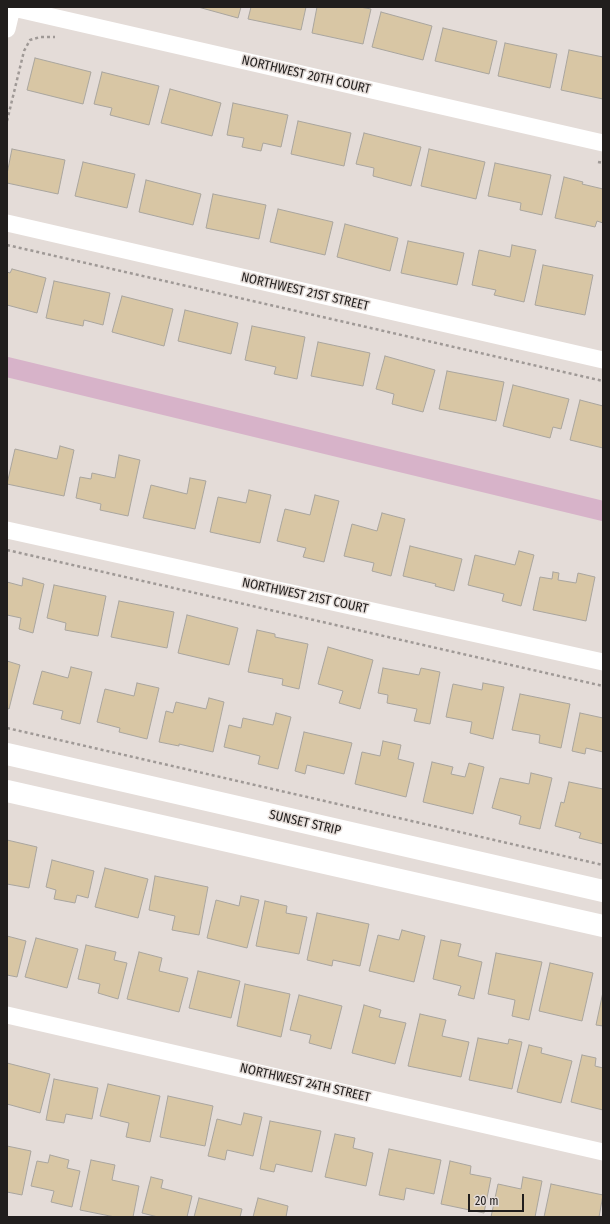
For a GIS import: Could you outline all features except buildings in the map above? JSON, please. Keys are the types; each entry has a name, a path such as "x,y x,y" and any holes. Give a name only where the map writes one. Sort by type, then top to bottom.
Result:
{"street":[{"path":"7,29 10,7"},
{"name":"NORTHWEST 20TH COURT","path":"10,7 603,143"},
{"name":"NORTHWEST 21ST STREET","path":"7,224 603,360"},
{"name":"NORTHWEST 21ST COURT","path":"7,530 603,662"},
{"name":"SUNSET STRIP","path":"7,754 603,891"},
{"path":"7,791 603,926"},
{"name":"NORTHWEST 24TH STREET","path":"7,1015 603,1152"}],"path":[{"path":"7,121 24,51 30,40 40,37 53,37 61,39"},
{"path":"595,161 603,163"},
{"path":"7,245 603,380"},
{"path":"7,550 603,686"},
{"path":"7,728 603,865"}],"waterway":[{"path":"7,367 603,511"}]}
